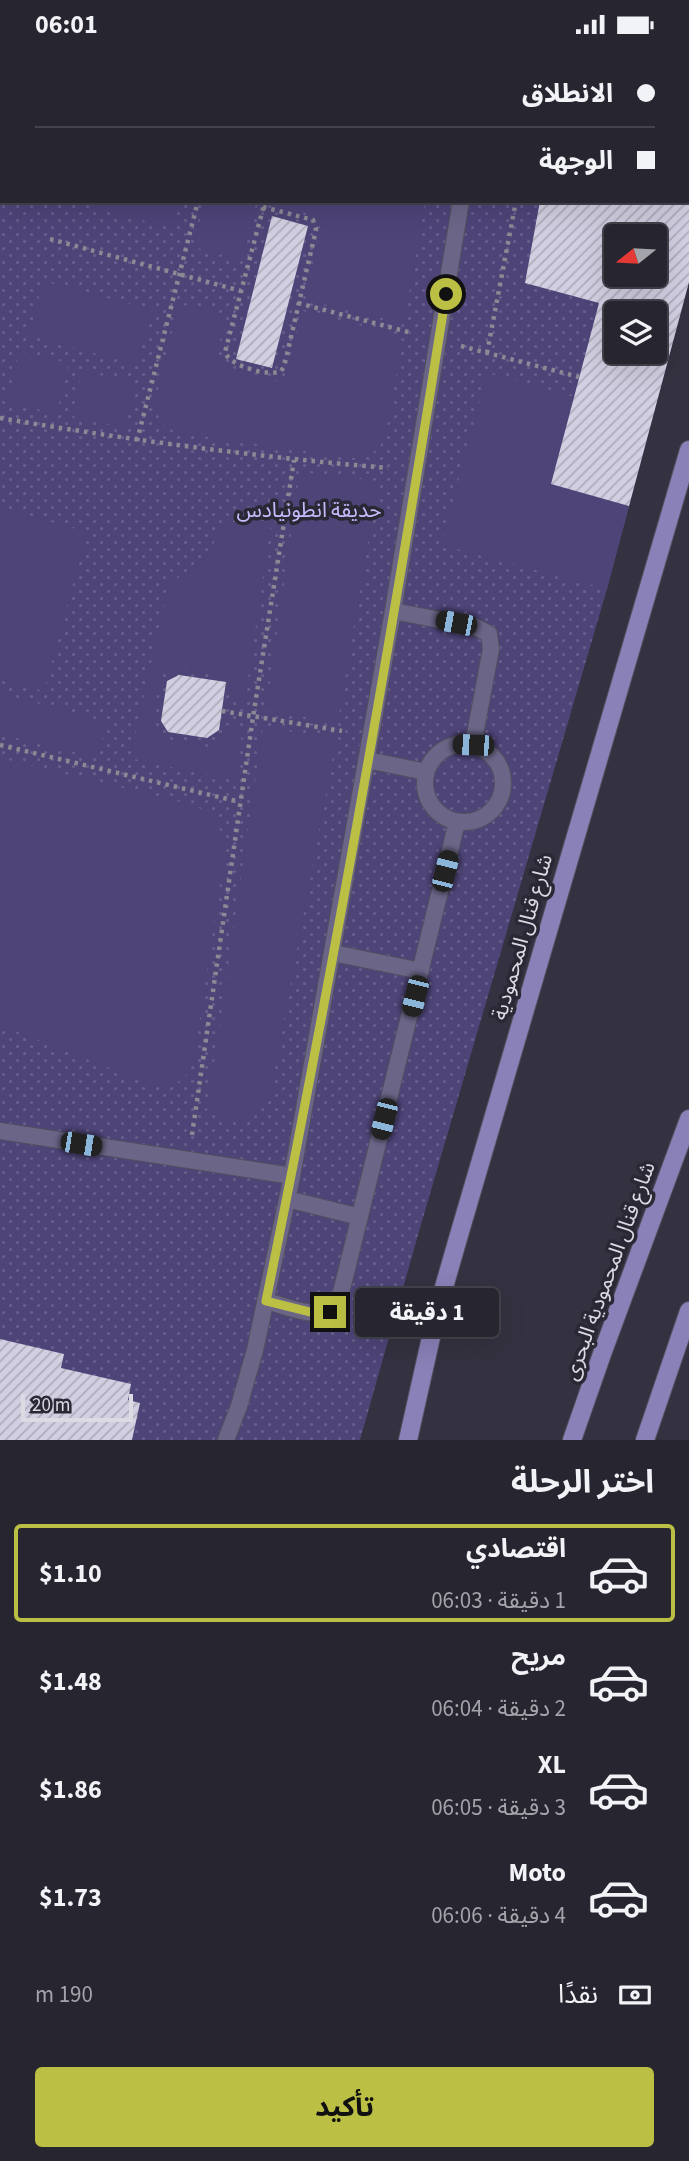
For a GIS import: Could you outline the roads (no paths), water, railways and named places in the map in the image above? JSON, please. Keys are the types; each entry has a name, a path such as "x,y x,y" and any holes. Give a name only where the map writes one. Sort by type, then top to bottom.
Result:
{"street":[{"name":"شارع قنال المحمودية","path":"408,1440 436,1315 455,1248 689,450"},
{"name":"شارع قنال المحمودية البحرى","path":"572,1440 689,1119"},
{"path":"645,1440 689,1311"}],"lane":[{"path":"226,1440 255,1350 292,1176 394,611 461,203"},
{"path":"394,611 476,627 488,634 491,649 473,745"},
{"path":"458,744 473,745 485,750 495,759 503,784 494,809 471,822 457,822 435,809 428,798 426,772 432,759 444,749 458,744"},
{"path":"367,760 426,772"},
{"path":"266,1301 322,1314 335,1307 339,1301 457,822"},
{"path":"333,953 421,971"},
{"path":"0,1131 292,1176"},
{"path":"287,1199 360,1217"}],"park label":[{"name":"حديقة انطونيادس","path":"309,510"}]}
